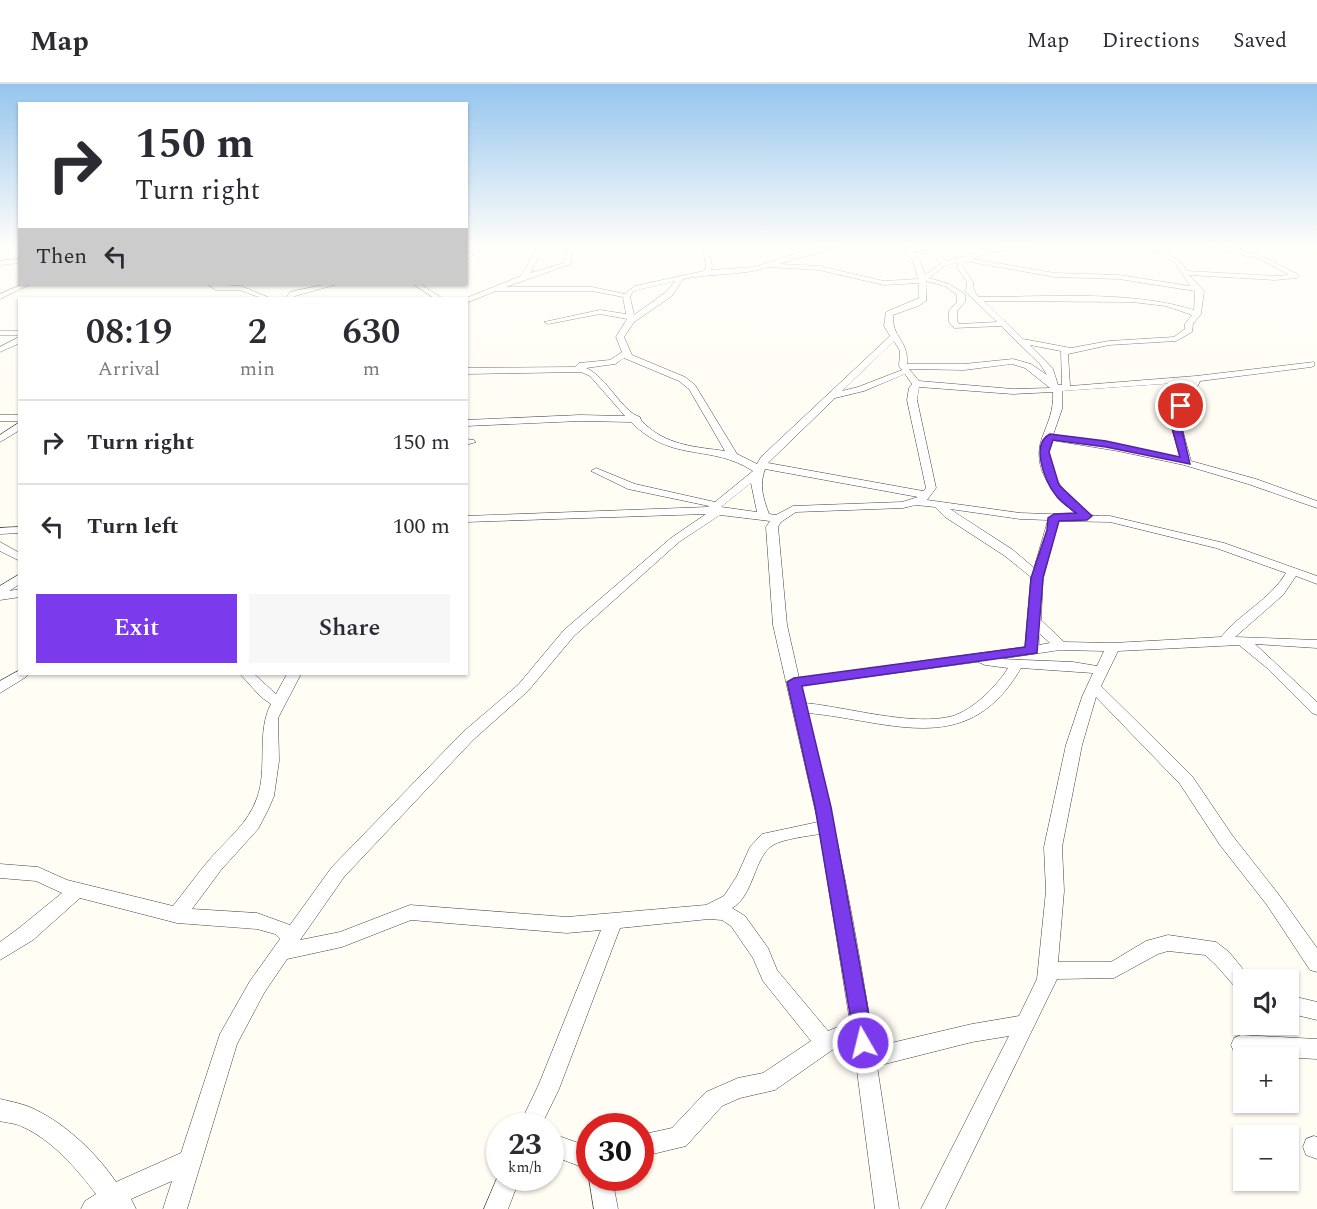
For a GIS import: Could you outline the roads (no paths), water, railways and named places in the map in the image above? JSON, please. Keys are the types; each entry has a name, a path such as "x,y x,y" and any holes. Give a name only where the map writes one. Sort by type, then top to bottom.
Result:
{"street":[{"path":"626,298 631,318"},
{"path":"663,298 631,318 620,337 625,354 633,361 682,379 692,387 732,455"},
{"path":"923,298 921,302 889,314 888,326 904,351 905,368 917,384 1035,392 1066,386 1063,356 1068,350"},
{"path":"961,298 961,303 953,311 953,322 957,326 1002,324"},
{"path":"977,298 1132,300 1167,304 1197,314"},
{"path":"977,298 1050,371 1056,388 1059,414 1044,452 1054,485 1060,494 1087,516"},
{"path":"1022,341 1068,350 1109,343 1176,339 1189,330 1189,324 1197,314 1200,298"},
{"path":"548,322 600,312 631,318"},
{"path":"0,333 18,333"},
{"path":"175,1209 227,1041 257,987 338,872 468,736 523,688 569,633 759,469 795,428 894,336"},
{"path":"0,350 18,340"},
{"path":"468,371 573,367 612,362 625,354"},
{"path":"833,395 861,389 905,368 964,367 1013,360 1028,366 1056,388 1196,379 1311,364"},
{"path":"573,367 593,374 656,437 672,445 732,455 759,469 920,498 939,506 1054,518 1087,516 1120,521 1220,545 1317,580"},
{"path":"1186,462 1175,421 1182,413 1183,399 1192,390 1196,379"},
{"path":"596,471 632,487 716,508 771,517 792,509 865,507 920,498 931,488 912,400 913,388 917,384"},
{"path":"0,418 18,418"},
{"path":"468,423 580,418 636,419"},
{"path":"1,437 18,426"},
{"path":"1050,437 1106,444 1186,462 1278,489 1317,505"},
{"path":"759,469 754,488 771,517 770,533 780,625 826,826 861,1027 887,1209"},
{"path":"939,506 949,515 1009,553 1037,576"},
{"path":"468,519 716,508"},
{"path":"1032,650 1037,576 1054,518"},
{"path":"0,531 18,530"},
{"path":"0,546 18,557"},
{"path":"1225,641 1244,619 1282,590 1292,572"},
{"path":"0,591 18,579"},
{"path":"0,596 18,593"},
{"path":"1035,621 1060,646"},
{"path":"794,682 854,672 1060,646 1113,647 1242,640 1317,644"},
{"path":"1242,640 1272,665 1317,710"},
{"path":"933,1209 1047,980 1055,891 1053,847 1074,745 1098,679 1113,647"},
{"path":"968,659 1016,665 1080,665 1098,679 1186,780 1226,840 1273,900 1317,964"},
{"path":"800,708 834,709 893,721 943,722 968,716 1002,686 1016,665"},
{"path":"0,688 20,675"},
{"path":"248,675 278,702"},
{"path":"177,915 215,865 252,825 260,810 266,796 271,761 272,718 293,675"},
{"path":"710,912 730,901 745,879 756,852 768,838 826,826"},
{"path":"0,871 38,874 77,890 177,915 257,921 281,928 291,937"},
{"path":"0,952 26,934 77,890"},
{"path":"280,953 342,939 410,912 567,925 710,912 725,913 738,921 761,954 770,975 825,1043"},
{"path":"536,1113 548,1089 613,922"},
{"path":"1048,971 1114,970 1153,947 1168,943 1209,948 1233,970"},
{"path":"1299,1007 1317,1011"},
{"path":"866,1059 972,1033 1024,1024"},
{"path":"654,1143 678,1138 714,1099 738,1088 767,1083 825,1043 861,1027"},
{"path":"1241,1045 1317,1049"},
{"path":"0,1110 30,1118 59,1139 93,1169 111,1203 190,1161"},
{"path":"496,1209 503,1191"},
{"path":"603,1191 606,1209"}]}
